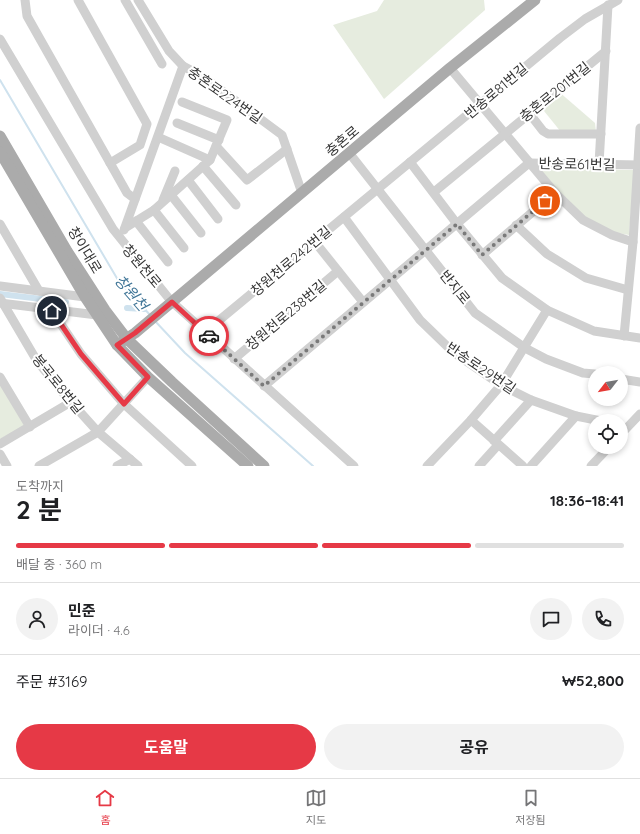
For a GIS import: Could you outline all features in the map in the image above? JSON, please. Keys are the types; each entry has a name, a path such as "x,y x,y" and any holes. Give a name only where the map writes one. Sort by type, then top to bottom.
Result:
{"main road":[{"name":"충혼로","path":"131,336 350,154 450,68 535,0"},
{"name":"창이대로","path":"0,136 67,251 104,310 131,336 172,382 264,466"},
{"name":"창이대로","path":"0,152 85,297 117,345 148,377 248,466"},
{"path":"117,345 131,336"}],"street":[{"path":"25,0 28,16 127,193 135,199"},
{"path":"126,0 162,64"},
{"name":"충혼로224번길","path":"138,0 169,51 183,66 205,78 282,135 302,193"},
{"name":"반송로81번길","path":"378,189 560,38 585,19 618,0"},
{"path":"81,1 147,124 140,145 110,163"},
{"path":"599,164 608,5"},
{"name":"창원천로","path":"0,39 113,229 170,304 205,332 354,466"},
{"name":"충혼로201번길","path":"434,192 606,50"},
{"path":"121,241 183,66"},
{"path":"450,68 555,194 583,220 612,235 633,242"},
{"path":"125,228 154,210 207,163 217,143 227,120 182,102"},
{"path":"529,113 543,131 548,134 601,134"},
{"path":"177,123 217,143 247,180 287,149"},
{"path":"624,336 639,164 640,128"},
{"path":"158,137 207,163 236,205"},
{"name":"반지로","path":"350,154 475,313 525,348 546,360 588,373"},
{"path":"410,162 457,224 502,278 547,310 594,331 640,338"},
{"name":"반송로61번길","path":"264,386 529,163 639,164"},
{"path":"161,203 175,171"},
{"path":"188,180 218,219"},
{"name":"창원천로242번길","path":"205,332 378,189"},
{"path":"482,255 516,225 555,194"},
{"path":"171,195 201,233"},
{"path":"154,210 184,248"},
{"name":"반송로29번길","path":"344,217 420,320 453,352 501,385 531,400 576,416 588,418"},
{"path":"136,221 168,262"},
{"path":"0,224 39,291"},
{"path":"516,225 547,254 586,278 628,290"},
{"path":"315,242 363,302"},
{"name":"창원천로238번길","path":"234,359 338,271"},
{"path":"0,286 85,297"},
{"path":"1,302 52,311 97,315"},
{"name":"봉곡로8번길","path":"1,302 37,361 71,402 98,432 138,466"},
{"path":"427,466 471,420 501,385 547,310"},
{"path":"52,311 81,354 124,404 192,466"},
{"path":"0,377 30,426"},
{"path":"39,466 98,432 148,377"},
{"path":"628,380 640,382"},
{"path":"479,466 531,400"},
{"path":"0,444 71,402"},
{"path":"628,424 640,414"},
{"path":"531,466 576,416"},
{"path":"471,420 522,466"},
{"path":"0,454 7,466"},
{"path":"591,466 602,454"},
{"path":"117,466 130,459"}],"shaded area":[{"path":"384,0 484,0 485,10 384,99 333,25 377,11"},
{"path":"558,91 595,123 596,132 561,132 540,106"},
{"path":"536,168 634,170 629,235 612,232 587,219"},
{"path":"0,384 25,426 0,439"}],"waterway":[{"name":"창원천","path":"0,80 118,280 151,316"},
{"path":"0,294 66,302"},
{"path":"127,308 144,309"},
{"name":"창원천","path":"155,321 185,353 313,466"}],"way so far":[{"path":"209,336 264,386 457,224 482,255 545,201"}],"route":[{"path":"52,311 81,354 124,404 148,377 117,345 135,333 172,302 209,336"}]}
